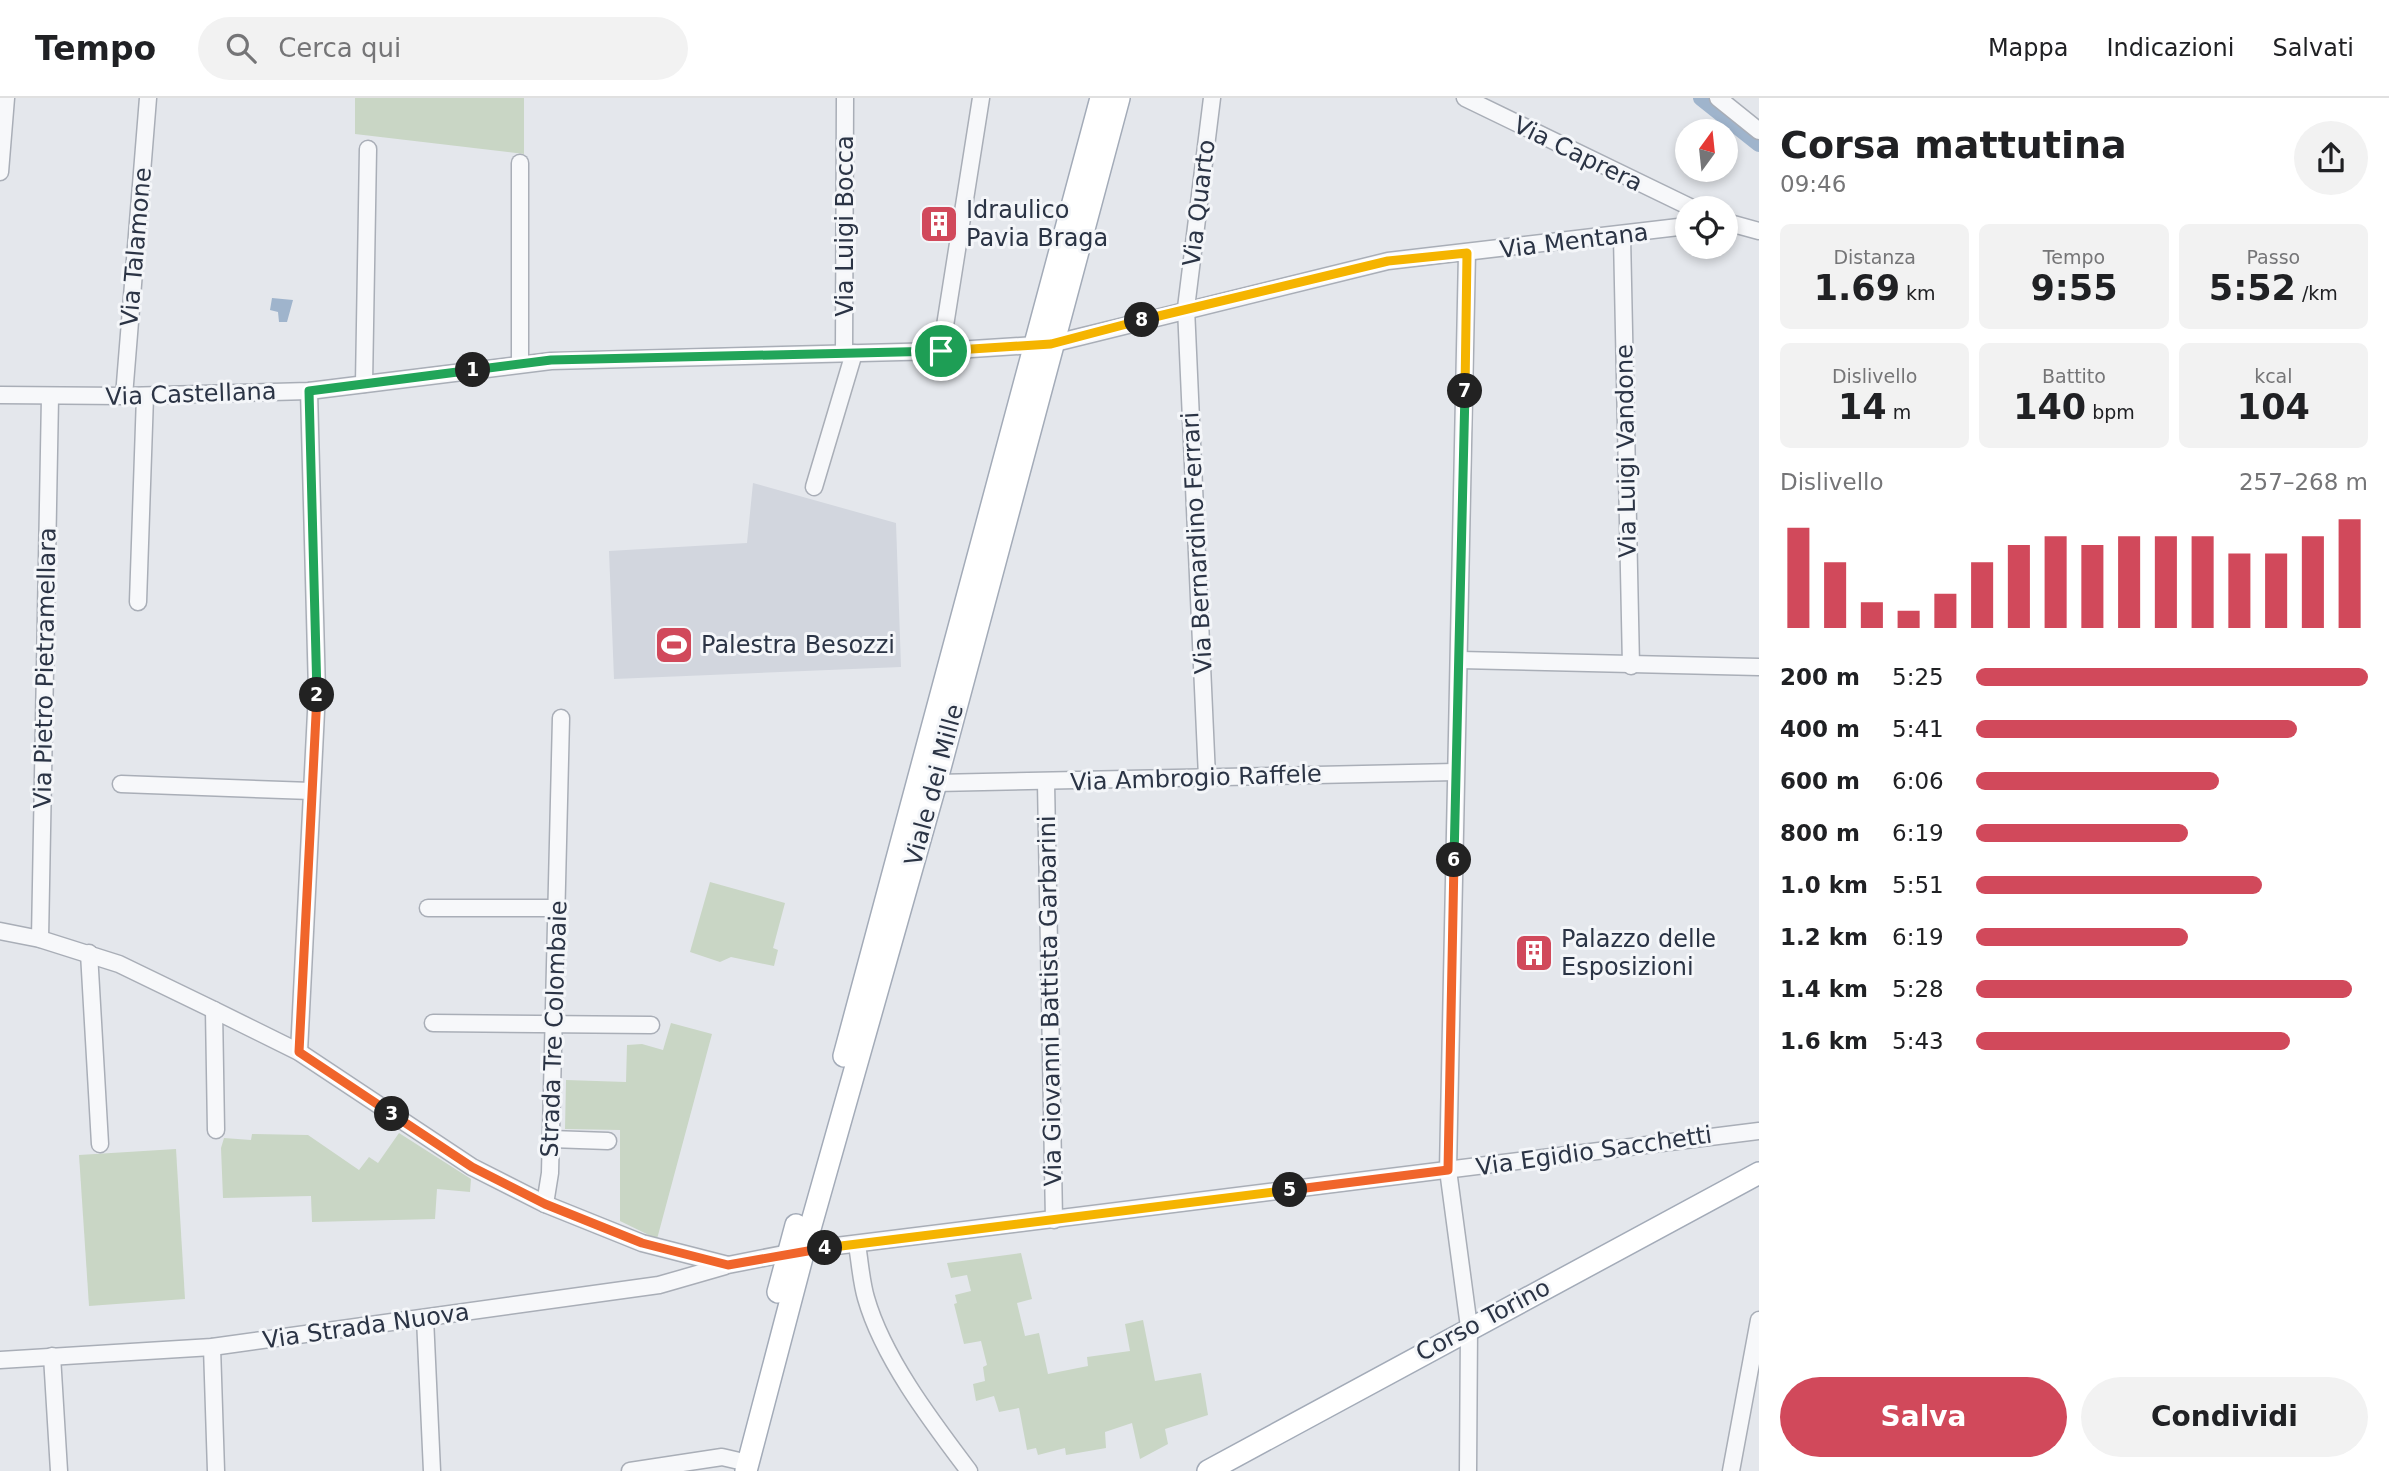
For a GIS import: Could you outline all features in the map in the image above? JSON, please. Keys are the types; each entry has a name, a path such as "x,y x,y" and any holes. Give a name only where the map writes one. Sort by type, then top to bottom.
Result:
{"main road":[{"name":"Viale dei Mille","path":"796,1252 936,783 1101,98"},
{"name":"Viale dei Mille","path":"740,1466 844,1058 1042,345 1119,98"},
{"name":"Corso Torino","path":"1208,1471 1469,1327 1759,1173"}],"street":[{"path":"0,172 6,98"},
{"name":"Via Talamone","path":"124,396 148,98"},
{"name":"Via Luigi Bocca","path":"814,487 849,353 845,98"},
{"path":"941,351 981,98"},
{"name":"Via Quarto","path":"1186,309 1212,98"},
{"name":"Via Caprera","path":"1465,98 1675,200"},
{"path":"1718,98 1759,131"},
{"path":"364,384 368,149"},
{"path":"520,163 520,364"},
{"path":"1738,225 1759,231"},
{"name":"Via Mentana","path":"1042,345 1388,261 1675,228"},
{"name":"Via Luigi Vandone","path":"1622,236 1631,666"},
{"path":"1467,253 1448,1170 1469,1327 1468,1471"},
{"name":"Via Bernardino Ferrari","path":"1186,309 1207,777"},
{"name":"Via Castellana","path":"0,395 145,396 309,391 551,360 941,351 1042,345"},
{"path":"299,1052 317,692 309,391"},
{"path":"138,602 145,396"},
{"name":"Via Pietro Pietramellara","path":"40,939 50,397"},
{"path":"1460,660 1759,667"},
{"name":"Strada Tre Colombaie","path":"545,1204 551,1139 561,718"},
{"name":"Via Ambrogio Raffele","path":"936,783 1455,772"},
{"name":"Via Giovanni Battista Garbarini","path":"1046,782 1054,1220"},
{"path":"121,784 311,791"},
{"path":"428,908 557,908"},
{"path":"0,931 89,953 299,1052 472,1167 545,1204 642,1243 728,1265 796,1252"},
{"path":"89,953 100,1144"},
{"path":"214,1010 216,1130"},
{"path":"433,1023 651,1026"},
{"name":"Via Egidio Sacchetti","path":"796,1252 1759,1131"},
{"path":"551,1139 608,1141"},
{"path":"857,1245 866,1299 893,1358 928,1416 969,1471"},
{"name":"Via Strada Nuova","path":"0,1360 212,1347 659,1285 728,1265"},
{"path":"425,1318 432,1471"},
{"path":"1731,1471 1759,1320"},
{"path":"212,1347 216,1471"},
{"path":"52,1356 59,1471"},
{"path":"630,1471 722,1457 740,1466"}],"shaded area":[{"path":"753,483 896,523 901,667 614,679 609,551 747,543"}],"green space":[{"path":"355,98 524,98 524,154 355,134"},
{"path":"710,882 785,903 773,948 778,950 774,966 731,957 720,962 690,952"},
{"path":"671,1023 712,1034 657,1239 620,1221 620,1130 565,1129 566,1080 626,1082 627,1045 642,1044 663,1050"},
{"path":"399,1133 471,1179 470,1192 437,1189 435,1219 312,1222 311,1196 223,1198 221,1148 224,1138 251,1140 252,1134 308,1135 359,1170 369,1157 378,1163"},
{"path":"176,1149 185,1299 89,1306 79,1155"},
{"path":"1021,1253 1032,1299 1017,1303 1025,1336 1039,1333 1048,1374 1088,1366 1087,1357 1130,1351 1125,1324 1143,1320 1155,1381 1201,1373 1208,1415 1165,1429 1168,1444 1140,1459 1132,1423 1105,1432 1106,1448 1066,1455 1065,1448 1038,1455 1036,1448 1027,1450 1019,1408 999,1412 994,1396 976,1401 973,1384 985,1381 983,1367 987,1365 981,1341 964,1344 954,1304 957,1303 955,1295 971,1291 967,1275 951,1278 947,1263"}],"water":[{"path":"272,298 293,300 287,322 279,322 278,312 270,310"}],"waterway":[{"path":"1701,98 1759,144"}],"place":[{"name":"Idraulico Pavia Braga","path":"939,224"},
{"name":"Palestra Besozzi","path":"674,645"},
{"name":"Palazzo delle Esposizioni","path":"1534,953"}],"route":[{"path":"1467,253 1448,1170 804,1250 728,1265 642,1243 545,1204 472,1167 299,1052 317,692 309,391 551,360 941,351 1051,344 1388,261 1467,253"}]}
